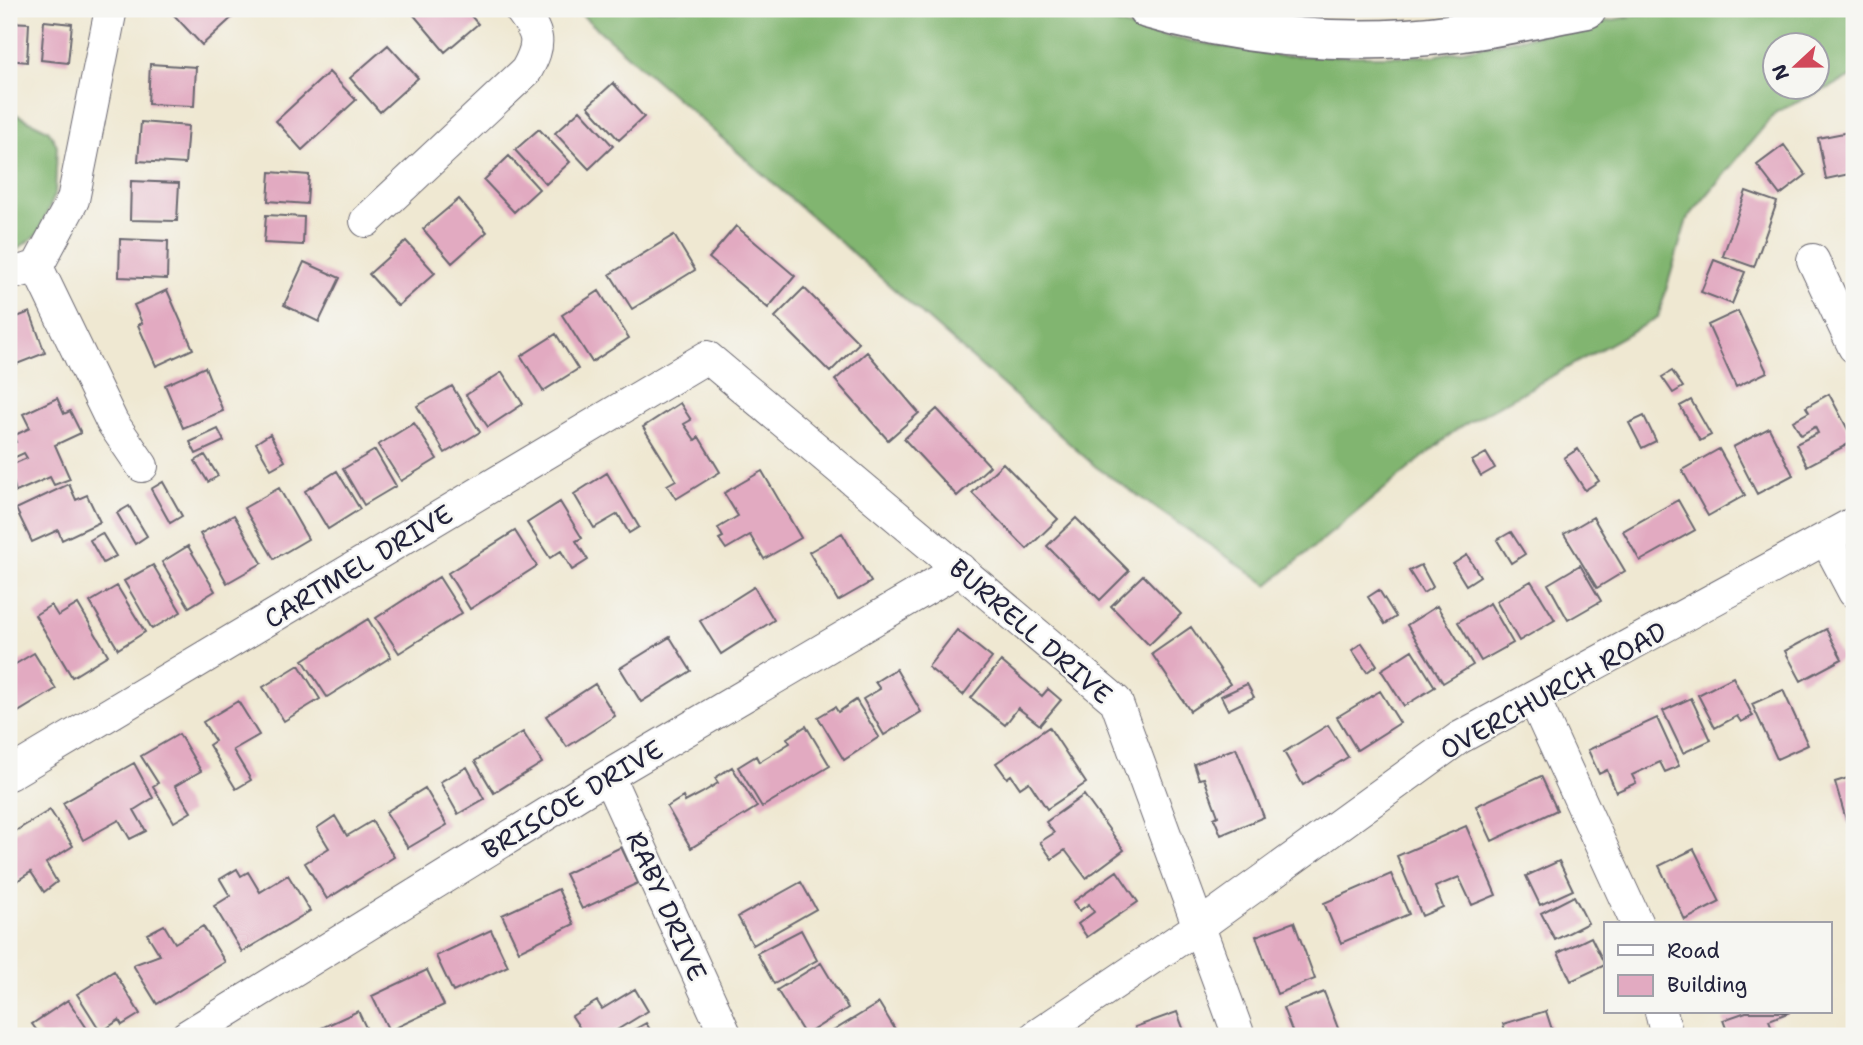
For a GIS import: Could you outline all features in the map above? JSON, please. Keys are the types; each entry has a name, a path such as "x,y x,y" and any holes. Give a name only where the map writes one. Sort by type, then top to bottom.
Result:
{"main road":[{"path":"1147,9 1202,25 1290,36 1382,40 1455,33 1587,9"}],"street":[{"path":"111,9 73,200 23,270 112,422 142,466"},
{"path":"366,221 526,71 536,52 537,30 520,9"},
{"path":"1813,260 1854,347"},
{"name":"BURRELL DRIVE","path":"707,357 1115,701 1238,1036"},
{"name":"CARTMEL DRIVE","path":"9,774 707,357"},
{"name":"OVERCHURCH ROAD","path":"1036,1036 1198,927 1459,738 1854,523"},
{"path":"1826,539 1854,592"},
{"name":"BRISCOE DRIVE","path":"187,1036 608,776 960,569"},
{"path":"1534,699 1636,922"},
{"name":"RABY DRIVE","path":"608,776 726,1036"},
{"path":"1662,1014 1667,1036"}],"green space":[{"path":"575,9 1070,9 1151,34 1279,56 1433,56 1667,9 1854,9 1854,76 1832,86 1832,32 1762,32 1762,102 1798,102 1776,112 1687,219 1658,317 1457,429 1268,585 1096,467"},
{"path":"9,111 48,130 57,145 55,195 38,234 9,255"}],"building":[{"path":"178,9 233,9 237,13 202,45 172,13"},
{"path":"419,9 465,9 478,24 445,52 413,14"},
{"path":"44,21 72,24 68,63 41,60"},
{"path":"9,22 29,23 27,62 9,60"},
{"path":"388,45 418,78 380,112 350,78"},
{"path":"150,64 196,67 194,106 148,104"},
{"path":"329,72 356,100 302,150 276,121"},
{"path":"613,83 644,117 619,140 588,106"},
{"path":"580,110 613,146 589,169 555,133"},
{"path":"141,122 188,126 185,164 138,161"},
{"path":"539,129 570,162 546,184 515,150"},
{"path":"1854,131 1854,173 1826,179 1818,138"},
{"path":"1784,145 1806,175 1780,195 1757,165"},
{"path":"509,156 539,189 514,212 484,180"},
{"path":"270,172 309,175 307,204 268,201"},
{"path":"131,181 179,183 177,221 130,220"},
{"path":"1746,191 1777,202 1754,267 1723,256"},
{"path":"459,199 487,232 452,263 423,229"},
{"path":"266,215 304,217 303,245 264,243"},
{"path":"736,226 795,276 768,308 709,258"},
{"path":"674,235 695,270 632,309 610,274"},
{"path":"120,239 168,241 167,279 119,277"},
{"path":"406,241 435,273 398,306 369,274"},
{"path":"1714,260 1745,272 1732,304 1701,292"},
{"path":"304,262 340,278 319,322 284,305"},
{"path":"804,288 859,343 830,372 775,317"},
{"path":"167,290 193,349 156,366 138,325 142,323 134,305"},
{"path":"599,291 629,338 592,362 562,315"},
{"path":"1738,311 1767,372 1736,387 1708,325"},
{"path":"30,312 45,353 9,367 9,320"},
{"path":"556,334 578,369 543,391 521,356"},
{"path":"867,352 919,413 888,440 835,380"},
{"path":"205,367 223,411 183,428 165,385"},
{"path":"1672,371 1683,387 1673,393 1662,377"},
{"path":"502,372 523,404 488,427 466,395"},
{"path":"452,386 480,432 445,453 417,406"},
{"path":"1829,394 1854,441 1807,466 1796,444 1818,433 1815,427 1801,435 1793,421 1809,412 1806,407"},
{"path":"57,398 64,414 70,411 81,433 55,445 70,479 54,485 50,477 16,492 9,466 27,458 24,453 9,460 9,445 16,442 13,436 30,428 23,414"},
{"path":"1691,400 1711,435 1700,441 1680,406"},
{"path":"680,403 691,420 684,424 695,440 699,437 720,472 676,499 667,485 676,480 643,427"},
{"path":"937,409 990,466 957,496 904,439"},
{"path":"1644,416 1656,441 1642,448 1629,423"},
{"path":"414,423 437,459 401,481 378,445"},
{"path":"1769,428 1793,475 1757,494 1733,447"},
{"path":"218,429 224,441 196,454 190,442"},
{"path":"270,434 285,461 271,469 256,443"},
{"path":"1578,449 1599,481 1585,490 1564,458"},
{"path":"1719,449 1745,495 1708,516 1682,470"},
{"path":"375,450 396,486 364,505 343,469"},
{"path":"1486,453 1495,468 1481,476 1472,461"},
{"path":"205,455 218,476 208,482 195,461"},
{"path":"1003,463 1058,519 1027,549 972,493"},
{"path":"337,471 360,509 328,529 305,491"},
{"path":"762,471 801,538 764,559 750,535 726,549 719,539 723,537 718,528 738,516 724,493"},
{"path":"607,473 639,527 629,533 618,514 594,528 574,494"},
{"path":"163,482 182,516 170,523 151,489"},
{"path":"69,484 76,500 87,495 100,522 62,540 58,530 32,542 16,509"},
{"path":"279,488 308,539 274,559 244,508"},
{"path":"1678,500 1695,530 1640,561 1623,531"},
{"path":"560,502 582,538 576,541 588,560 572,570 561,551 550,558 527,523"},
{"path":"129,506 147,536 135,544 117,513"},
{"path":"234,515 262,563 227,583 200,534"},
{"path":"1593,517 1625,571 1597,588 1564,534"},
{"path":"1076,518 1129,571 1100,600 1047,546"},
{"path":"515,531 537,566 470,609 448,573"},
{"path":"1511,532 1525,554 1511,563 1497,540"},
{"path":"102,533 116,556 103,563 90,540"},
{"path":"842,533 871,582 838,601 809,552"},
{"path":"188,546 215,591 189,607 162,562"},
{"path":"1467,555 1480,576 1466,585 1453,564"},
{"path":"153,565 181,612 152,629 124,581"},
{"path":"1421,565 1433,587 1423,593 1409,571"},
{"path":"1580,565 1601,601 1568,620 1548,584"},
{"path":"1143,575 1181,614 1149,645 1111,606"},
{"path":"439,577 462,613 399,653 376,618"},
{"path":"1531,581 1555,620 1519,641 1496,601"},
{"path":"117,586 145,632 118,649 90,602"},
{"path":"754,587 774,620 721,654 700,621"},
{"path":"1379,590 1396,617 1385,624 1368,597"},
{"path":"1490,603 1513,643 1481,661 1458,622"},
{"path":"78,604 108,655 72,677 35,615 51,605 58,616"},
{"path":"1437,606 1473,665 1443,683 1407,625"},
{"path":"368,619 391,657 327,697 303,660"},
{"path":"1191,627 1230,684 1190,711 1152,654"},
{"path":"1826,629 1842,659 1801,681 1785,651"},
{"path":"957,630 992,658 963,695 928,667"},
{"path":"670,637 691,671 641,702 620,668"},
{"path":"1362,643 1377,665 1367,672 1352,650"},
{"path":"1412,650 1435,687 1404,706 1381,670"},
{"path":"34,653 56,689 18,712 9,696 9,668"},
{"path":"1001,661 1042,696 1048,689 1061,700 1040,725 1018,708 1005,725 971,698"},
{"path":"299,665 320,699 284,721 263,687"},
{"path":"896,669 921,712 884,735 863,699 880,689 875,682"},
{"path":"1733,677 1753,716 1741,722 1737,716 1715,728 1698,695"},
{"path":"595,684 615,716 567,747 546,716"},
{"path":"1247,684 1254,697 1228,710 1221,696"},
{"path":"1783,690 1808,745 1777,759 1752,704"},
{"path":"1380,691 1400,723 1357,750 1337,717"},
{"path":"1691,698 1711,740 1683,753 1663,711"},
{"path":"856,700 879,737 844,760 818,717 835,707 838,712"},
{"path":"238,701 259,735 233,750 251,780 236,789 209,745 215,741 203,722"},
{"path":"1657,718 1679,766 1665,772 1660,762 1632,775 1636,783 1616,792 1607,770 1599,774 1588,750"},
{"path":"1328,725 1348,757 1303,785 1284,752"},
{"path":"806,726 830,766 762,807 738,767 756,756 759,762 790,743 787,738"},
{"path":"1049,727 1086,783 1047,809 1029,782 1020,788 1011,775 1007,778 996,763"},
{"path":"523,732 542,763 494,793 475,761"},
{"path":"179,734 201,771 175,786 191,812 174,822 153,786 158,783 141,756"},
{"path":"1236,748 1264,817 1221,835 1214,818 1218,816 1204,778 1199,779 1194,764"},
{"path":"134,763 153,798 134,810 146,831 130,839 119,820 83,840 63,803"},
{"path":"467,767 484,799 458,814 440,782"},
{"path":"732,767 757,807 691,848 667,807 683,797 685,802 702,793 718,783 715,778"},
{"path":"1541,776 1557,810 1492,841 1476,806"},
{"path":"1854,776 1854,820 1847,823 1835,782"},
{"path":"425,788 447,825 408,848 386,812"},
{"path":"1084,795 1124,850 1086,878 1065,850 1052,859 1040,842 1054,833 1046,822"},
{"path":"50,810 73,846 46,863 57,882 44,892 31,872 9,886 9,835"},
{"path":"335,816 347,836 372,821 394,857 327,899 305,863 329,848 317,828"},
{"path":"1466,826 1496,895 1472,905 1459,877 1435,887 1443,907 1422,916 1397,856"},
{"path":"621,847 638,883 582,909 565,874"},
{"path":"1694,849 1720,902 1685,920 1659,866"},
{"path":"1559,861 1573,890 1540,905 1526,876"},
{"path":"237,869 241,876 248,872 260,892 288,875 310,911 242,952 214,906 230,896 220,879"},
{"path":"1117,871 1138,902 1087,937 1078,924 1094,912 1089,904 1079,911 1073,902"},
{"path":"1391,874 1409,914 1341,943 1324,903"},
{"path":"801,882 816,909 753,945 738,917"},
{"path":"558,889 574,924 519,951 502,915"},
{"path":"1574,896 1588,923 1555,940 1541,913"},
{"path":"1294,922 1315,979 1277,994 1256,936"},
{"path":"164,925 175,943 203,926 225,962 157,1004 133,965 160,955 147,934"},
{"path":"491,930 508,966 453,992 436,956"},
{"path":"801,930 817,960 774,984 757,953"},
{"path":"1591,937 1604,965 1571,981 1558,953"},
{"path":"821,963 848,1008 805,1035 777,990"},
{"path":"427,970 444,1005 389,1031 372,996"},
{"path":"114,971 140,1014 122,1025 119,1020 101,1032 77,994"},
{"path":"635,989 648,1011 607,1036 585,1036 572,1016 597,1001 602,1009"},
{"path":"1324,992 1341,1036 1294,1036 1283,1008"},
{"path":"68,1000 92,1036 41,1036 32,1024"},
{"path":"879,1003 895,1029 883,1036 825,1036"},
{"path":"358,1011 370,1036 305,1036 330,1024"},
{"path":"1546,1011 1554,1036 1507,1036 1503,1024"},
{"path":"1177,1012 1186,1036 1139,1036 1135,1027"},
{"path":"1740,1014 1785,1014 1769,1020 1775,1036 1729,1036 1723,1020"},
{"path":"646,1023 654,1036 623,1036"}]}
